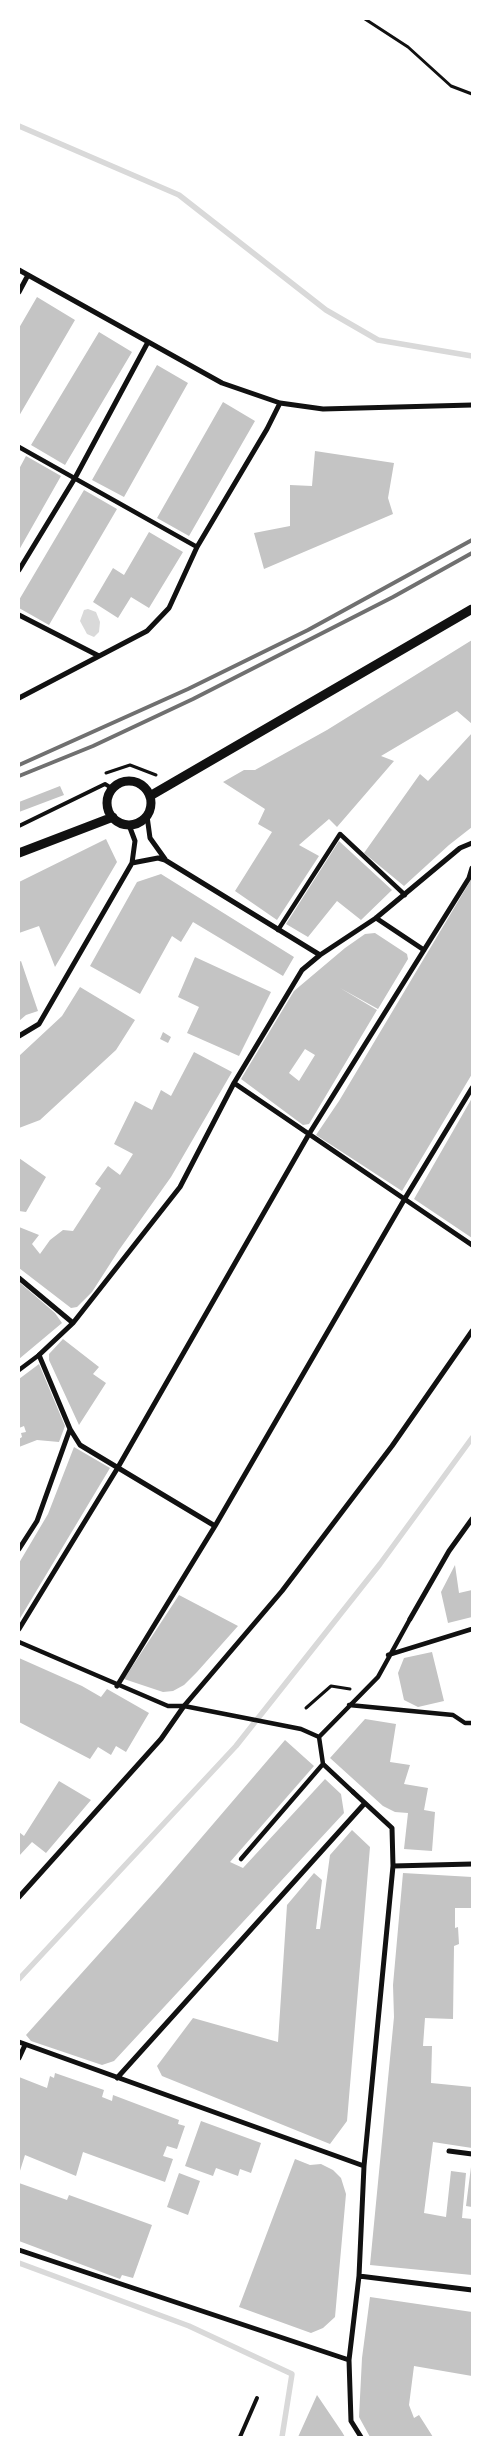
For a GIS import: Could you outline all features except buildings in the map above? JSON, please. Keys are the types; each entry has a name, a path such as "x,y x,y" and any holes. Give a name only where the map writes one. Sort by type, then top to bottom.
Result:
{"street":[{"path":"19,270 222,383 280,403 331,409 472,405"},
{"path":"19,292 28,275"},
{"path":"19,570 75,478 148,342"},
{"path":"19,698 147,631 169,608 197,547 268,429 280,403"},
{"path":"19,447 197,547"},
{"path":"150,796 358,677 472,609"},
{"path":"19,615 99,656"},
{"path":"133,782 144,787 150,796 151,807 147,816 139,823 129,825 120,823 113,818 108,803 113,789 122,783 133,782"},
{"path":"147,816 150,838 165,860"},
{"path":"19,853 113,818"},
{"path":"19,1036 39,1024 132,863 135,841 129,825"},
{"path":"278,930 340,834 405,895"},
{"path":"19,1370 39,1355 73,1323 180,1187 234,1083 302,970 320,955 376,918 460,848 472,844"},
{"path":"132,863 158,858 165,860 320,955"},
{"path":"19,1629 117,1469 308,1134 469,878 472,868"},
{"path":"376,918 424,950"},
{"path":"234,1083 472,1245"},
{"path":"117,1686 215,1526 404,1200 472,1088"},
{"path":"19,1278 73,1323"},
{"path":"19,1897 162,1739 184,1706 282,1591 392,1446 472,1331"},
{"path":"39,1355 70,1429 80,1445 117,1469 215,1526"},
{"path":"19,1548 37,1521 70,1429"},
{"path":"319,1737 378,1677 388,1655 449,1551 472,1519"},
{"path":"388,1655 472,1629"},
{"path":"19,1642 117,1686 168,1706 184,1706 301,1729 319,1737"},
{"path":"349,1705 453,1715 465,1723 472,1723"},
{"path":"319,1737 323,1764 392,1828 393,1866 364,2166 359,2276 349,2360 351,2421 361,2437"},
{"path":"241,1859 323,1764"},
{"path":"118,2078 365,1803"},
{"path":"393,1866 472,1864"},
{"path":"19,2042 364,2166"},
{"path":"19,2058 25,2045"},
{"path":"450,2152 472,2154"},
{"path":"19,2250 163,2296 349,2360"},
{"path":"359,2276 472,2290"}],"lane":[{"path":"19,826 105,784 113,789"},
{"path":"240,2437 256,2398"}],"path":[{"path":"365,19 408,47 451,86 472,94"},
{"path":"94,790 94,781 109,771 130,765 154,776 161,772"},
{"path":"306,1708 331,1686 366,1691"}],"shaded area":[{"path":"88,609 96,612 100,622 99,632 94,637 87,634 80,621 84,610"}],"waterway":[{"path":"19,126 179,195 326,310 378,340 472,356"},
{"path":"19,1979 236,1746 380,1564 472,1438"},
{"path":"19,2263 189,2326 292,2374 282,2437"}],"railway":[{"path":"19,765 188,689 308,630 472,540"},
{"path":"19,776 93,746 193,699 393,597 472,553"}]}
